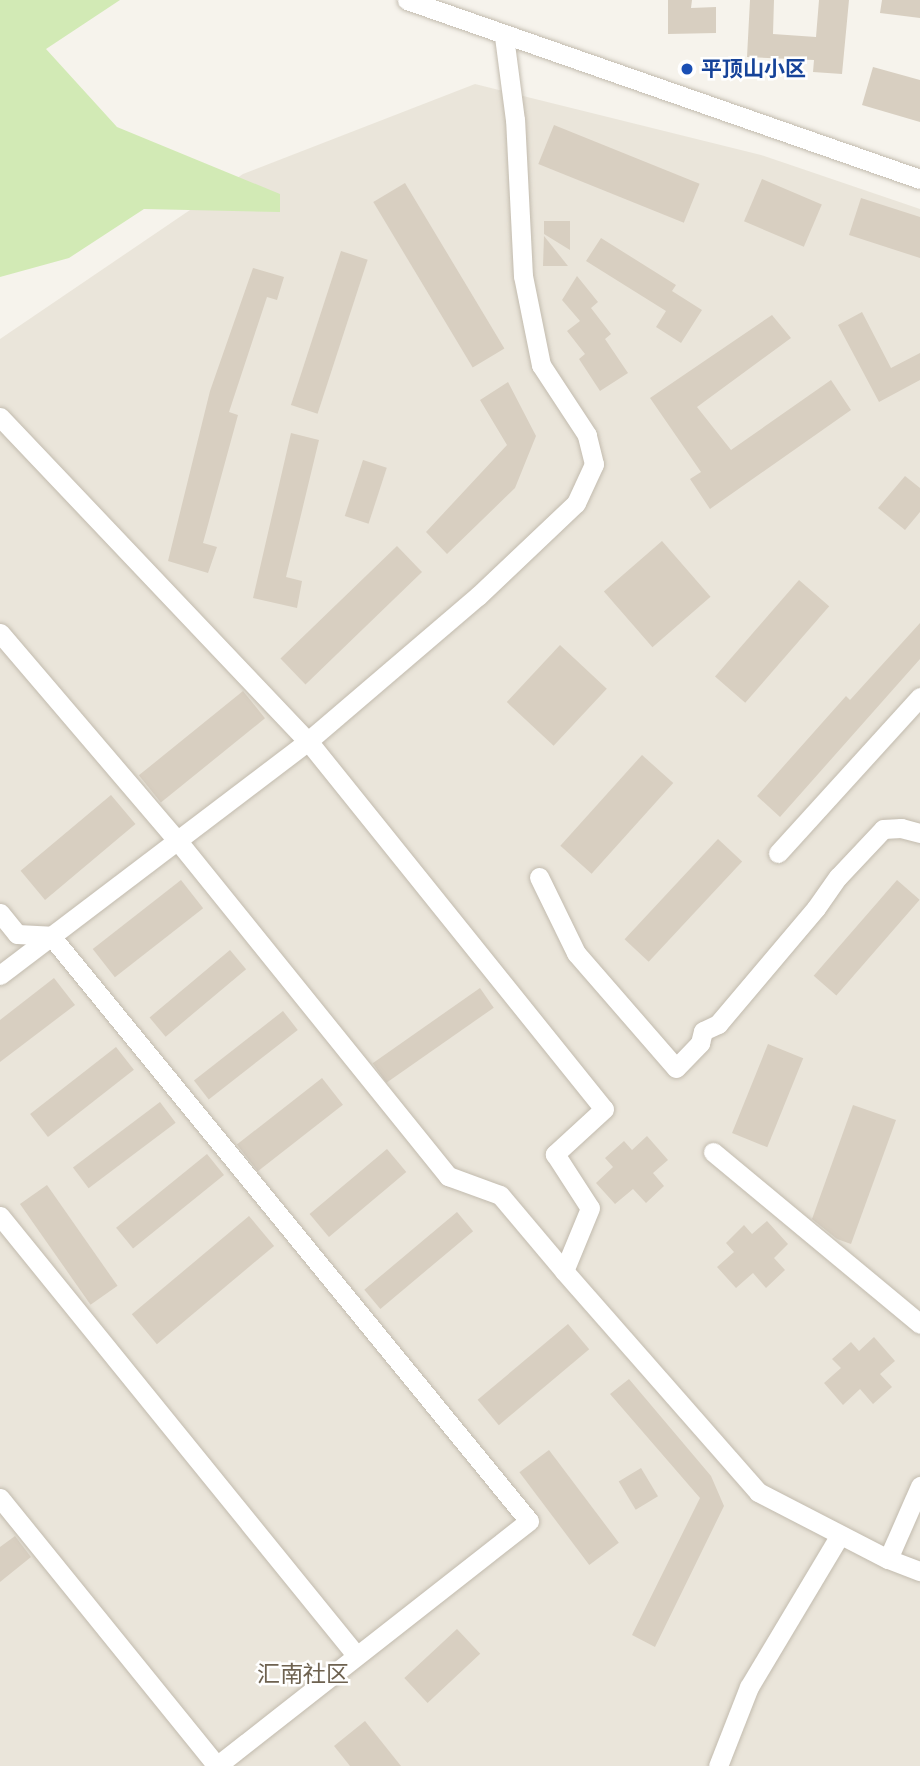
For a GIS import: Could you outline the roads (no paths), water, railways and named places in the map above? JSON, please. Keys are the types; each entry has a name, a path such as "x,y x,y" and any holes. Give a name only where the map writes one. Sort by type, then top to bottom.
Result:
{"street":[{"path":"407,0 920,179"},
{"path":"0,975 308,741 478,596 576,503 594,464 587,435 541,365 523,276 515,120 504,36"},
{"path":"0,416 308,741 604,1109 555,1154 590,1208 564,1270"},
{"path":"0,633 177,840 448,1176 500,1195 758,1492 888,1559 920,1571"},
{"path":"778,853 920,698"},
{"path":"539,877 576,953 676,1068 700,1043 703,1031 718,1024 816,908 838,877 883,830 901,828 920,833"},
{"path":"0,913 16,934 51,936 529,1521 217,1766 0,1497"},
{"path":"713,1152 920,1324"},
{"path":"0,1216 356,1655"},
{"path":"888,1559 920,1486"},
{"path":"718,1766 749,1687 840,1535"}],"place":[{"name":"平顶山小区","path":"687,69"}],"district":[{"name":"汇南社区","path":"303,1674"}]}
